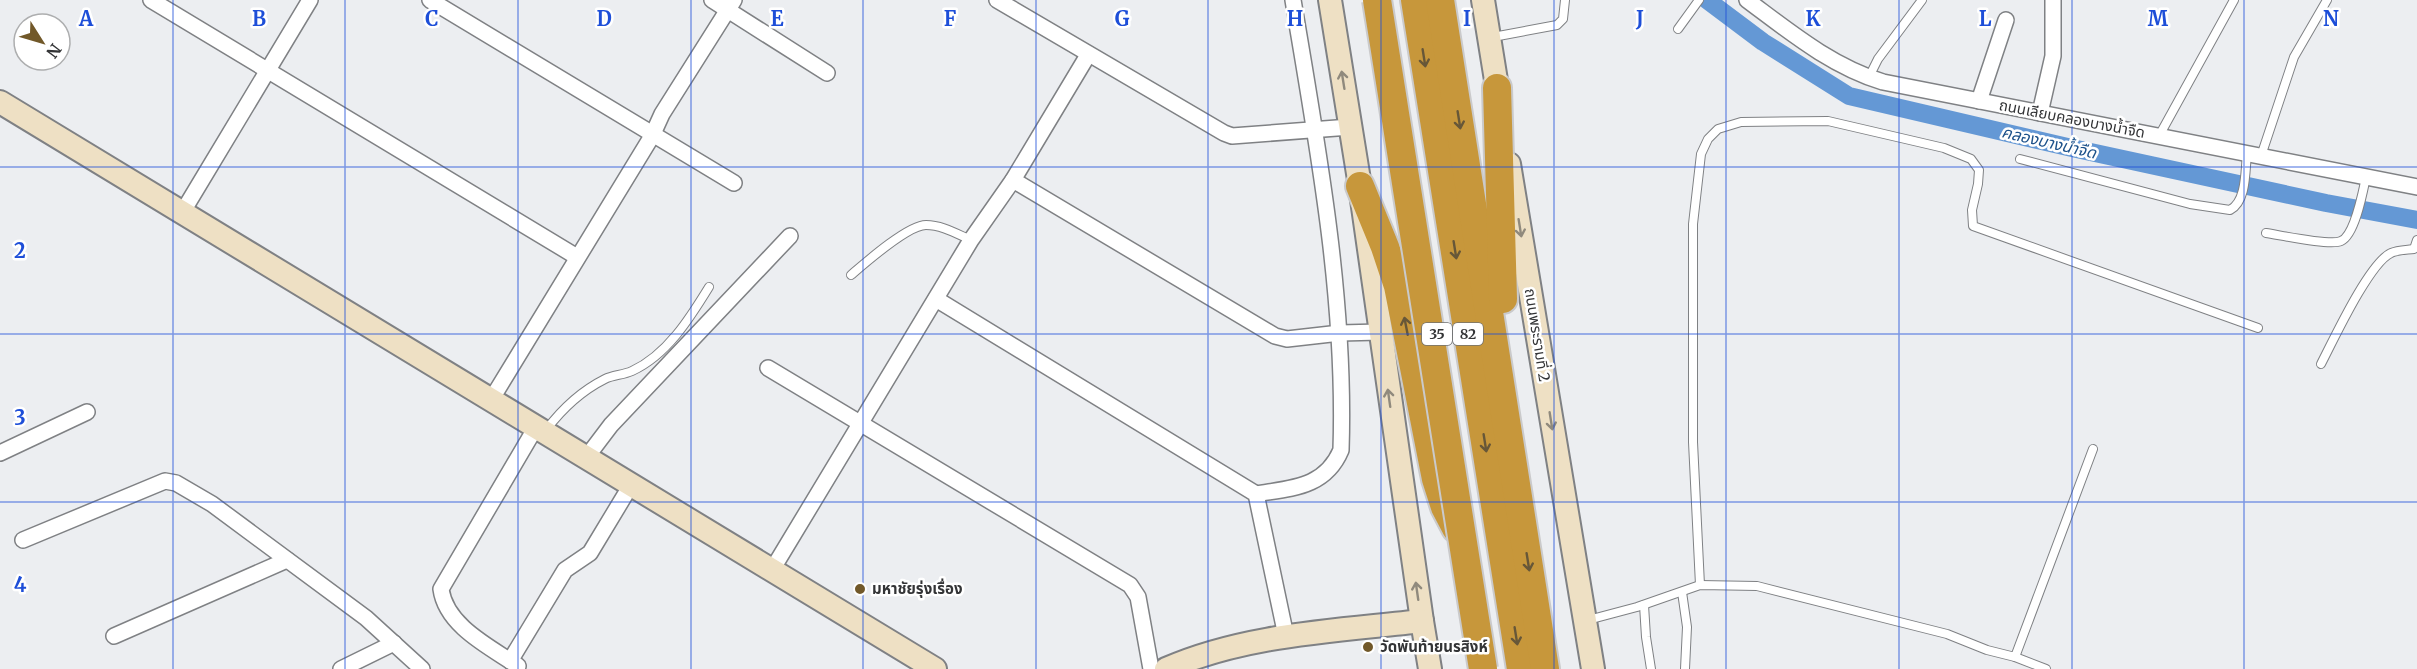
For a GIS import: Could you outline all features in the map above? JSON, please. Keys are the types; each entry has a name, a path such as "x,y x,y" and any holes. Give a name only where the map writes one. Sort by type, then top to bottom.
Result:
{"highway":[{"name":"82","path":"1377,0 1483,669"},
{"name":"35","path":"1382,0 1490,669"},
{"name":"82","path":"1415,0 1521,669"},
{"path":"1440,0 1545,669"},
{"path":"1497,88 1501,264 1521,515"},
{"path":"1360,186 1398,286 1436,479 1451,519 1457,528 1470,538"}],"main road":[{"path":"1330,0 1360,186 1430,669"},
{"name":"ถนนพระรามที่ 2","path":"1483,0 1593,669"},
{"path":"0,102 935,669"},
{"path":"1166,669 1225,648 1286,636 1422,621"}],"street":[{"path":"151,0 577,257"},
{"path":"182,213 310,0"},
{"path":"430,0 652,136 734,183"},
{"path":"712,0 731,5 827,73"},
{"path":"997,0 1088,55 1232,136 1350,127"},
{"path":"936,299 1256,495 1307,485 1335,465 1341,450 1340,333 1315,128 1293,0"},
{"name":"ถนนเลียบคลองบางน้ำจืด","path":"1748,0 1832,60 1869,77 2159,136 2251,159 2364,183 2417,187"},
{"path":"2040,113 2052,56 2053,0"},
{"path":"491,400 652,136 662,114 731,5"},
{"path":"1979,101 2006,20"},
{"path":"772,570 971,240 1013,180 1088,55"},
{"path":"1013,180 1275,336 1287,339 1340,333 1380,332"},
{"path":"586,458 611,425 790,236"},
{"path":"768,368 1130,585 1138,597 1151,669"},
{"path":"0,453 87,412"},
{"path":"540,430 441,589 442,601 466,630 514,664 566,570 590,553 631,485"},
{"path":"23,540 165,481 176,483 212,504 366,618 422,669"},
{"path":"1256,495 1286,636"},
{"path":"114,636 287,560"},
{"path":"341,669 394,643"}],"lane":[{"path":"1488,38 1557,25 1563,20 1565,0"},
{"path":"1678,29 1699,0"},
{"path":"1869,77 1878,59 1922,0"},
{"path":"2159,136 2234,0"},
{"path":"2020,159 2190,204 2230,210 2241,198 2251,159 2294,57 2327,0"},
{"path":"1700,585 1693,442 1693,224 1701,153 1718,129 1740,122 1828,121 1944,148 1971,159 1979,170 1972,210 1973,225 2258,328"},
{"path":"2266,233 2329,243 2340,242 2347,236 2353,223 2364,183"},
{"path":"851,275 888,244 923,225 943,228 971,240"},
{"path":"2321,364 2353,303 2379,262 2389,254 2415,249 2417,240"},
{"path":"540,430 578,396 606,378 632,371 659,353 687,323 710,287"},
{"path":"2015,657 2094,449"},
{"path":"1584,621 1644,605 1700,585 1757,586 1947,634 1987,650 2015,657 2030,666 2046,669"},
{"path":"1682,592 1687,627 1685,669"},
{"path":"1644,605 1651,669"}],"waterway":[{"name":"คลองบางน้ำจืด","path":"1707,0 1763,42 1849,96 2072,148 2326,203 2417,220"}],"place":[{"name":"มหาชัยรุ่งเรื่อง","path":"860,589"},
{"name":"วัดพันท้ายนรสิงห์","path":"1368,647"}]}
